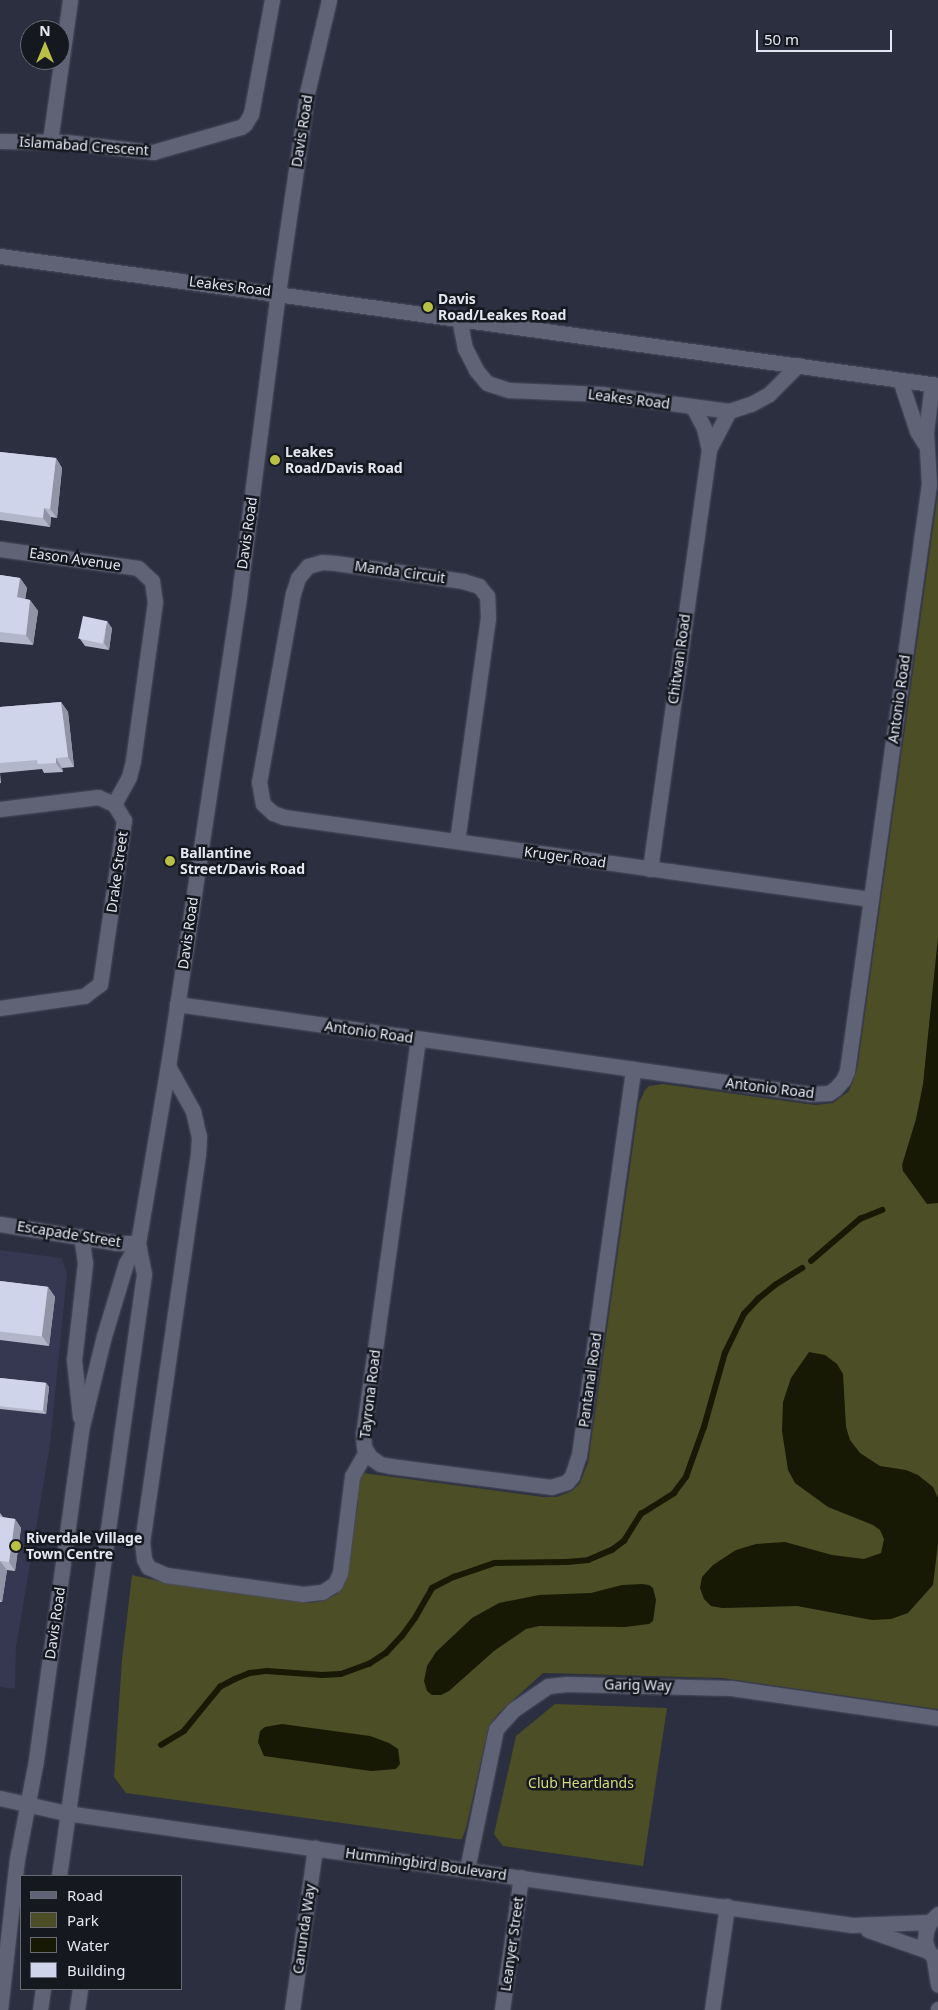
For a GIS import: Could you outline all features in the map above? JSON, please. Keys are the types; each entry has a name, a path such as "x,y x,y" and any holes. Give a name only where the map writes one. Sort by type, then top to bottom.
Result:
{"street":[{"path":"50,141 70,0"},
{"name":"Islamabad Crescent","path":"0,140 50,141 153,152 230,132 245,124 254,103 272,0"},
{"name":"Davis Road","path":"0,2010 17,1858 36,1760 82,1426 91,1384 126,1264 138,1243 168,1066 239,594 278,293 307,92 329,0"},
{"name":"Leakes Road","path":"0,256 935,384"},
{"name":"Leakes Road","path":"459,318 465,348 470,361 487,383 496,387 530,392 602,394 693,407 729,410 751,404 768,394 798,365"},
{"name":"Antonio Road","path":"900,380 917,431 927,448"},
{"name":"Antonio Road","path":"177,1004 810,1094 829,1093 835,1089 841,1083 846,1071 871,899 929,484 926,426 935,384"},
{"name":"Chitwan Road","path":"693,407 704,428 709,449"},
{"name":"Chitwan Road","path":"650,869 709,449 729,410"},
{"path":"926,426 938,415"},
{"name":"Eason Avenue","path":"0,549 138,568 148,575 155,587 155,602 133,761 129,777 114,804"},
{"name":"Manda Circuit","path":"263,804 259,793 260,775 293,594 302,571 314,564 335,563 463,581 479,586 487,596 489,607 457,841"},
{"path":"0,809 89,798 102,798 114,804"},
{"name":"Drake Street","path":"0,1008 84,996 100,984 124,826 123,815 114,804"},
{"name":"Kruger Road","path":"263,804 273,813 284,816 871,899"},
{"name":"Tayrona Road","path":"168,1066 193,1110 199,1136 142,1542 144,1559 148,1567 166,1575 303,1594 322,1592 335,1584 340,1573 352,1476 366,1452 363,1434 418,1039"},
{"name":"Pantanal Road","path":"366,1452 374,1461 390,1466 541,1487 559,1486 572,1476 579,1455 633,1069"},
{"name":"Escapade Street","path":"0,1224 117,1243 138,1243"},
{"path":"81,1236 85,1263 74,1360 75,1384 82,1426"},
{"name":"Davis Road","path":"59,1875 66,1813 144,1274 138,1243"},
{"name":"Garig Way","path":"467,1870 496,1729 513,1710 548,1686 567,1684 730,1688 938,1718"},
{"name":"Hummingbird Boulevard","path":"0,1798 66,1813 852,1925 934,1957"},
{"name":"Canunda Way","path":"292,2010 315,1848"},
{"name":"Leanyer Street","path":"502,2010 521,1877"},
{"path":"712,2010 727,1906"},
{"path":"936,1915 926,1931 934,1957 938,1985"},
{"name":"Hummingbird Boulevard","path":"852,1925 936,1915"},
{"path":"40,2010 43,1990"},
{"path":"77,2010 80,1990"}],"shaded area":[{"path":"0,1250 62,1258 67,1274 50,1445 16,1647 15,1689 0,1687"}],"green space":[{"path":"938,493 938,1709 722,1678 543,1673 499,1713 489,1725 462,1839 126,1793 114,1777 122,1660 132,1575 168,1583 309,1603 324,1601 337,1594 346,1580 358,1504 356,1485 359,1474 543,1497 557,1497 572,1491 580,1483 588,1463 639,1103 645,1090 649,1086 663,1084 815,1105 833,1103 849,1091 857,1070"},
{"name":"Club Heartlands","path":"555,1704 667,1708 643,1866 503,1846 494,1834 516,1736"}],"water":[{"path":"938,937 938,1203 927,1204 903,1171 902,1165 916,1119 923,1084"},
{"path":"809,1352 825,1355 837,1364 843,1374 846,1427 850,1440 860,1453 880,1466 906,1470 918,1475 933,1487 938,1498 938,1543 933,1585 908,1613 891,1619 872,1620 797,1606 722,1608 711,1606 704,1599 700,1588 702,1577 713,1565 736,1550 756,1544 785,1542 832,1555 864,1559 881,1553 884,1539 880,1530 873,1525 828,1507 795,1483 788,1470 782,1431 783,1402 791,1378"},
{"path":"642,1584 653,1588 656,1600 653,1621 649,1624 625,1627 539,1626 526,1629 494,1651 449,1691 441,1695 432,1695 427,1691 424,1681 427,1666 436,1652 472,1618 499,1603 539,1595 591,1593 622,1585"},
{"path":"282,1724 370,1736 389,1743 398,1749 400,1764 396,1769 371,1771 264,1756 258,1742 260,1731 265,1727"}],"building":[{"path":"0,452 56,458 50,509 44,508 43,518 0,512"},
{"path":"0,575 20,578 17,597 30,600 26,635 0,632"},
{"path":"83,616 107,621 103,644 78,638"},
{"path":"61,702 68,757 56,758 56,763 38,764 37,760 0,763 0,707"},
{"path":"0,1281 48,1287 42,1336 0,1331"},
{"path":"0,1378 46,1383 43,1411 0,1406"},
{"path":"0,1517 15,1519 9,1562 0,1561"}],"waterway":[{"path":"811,1261 860,1219 882,1210"},
{"path":"161,1745 184,1731 220,1687 250,1673 267,1671 322,1675 341,1674 369,1664 386,1653 402,1636 432,1588 454,1577 495,1563 588,1560 612,1550 624,1541 641,1514 674,1493 686,1477 704,1427 725,1353 744,1314 775,1285 802,1268"}],"place":[{"name":"Davis Road/Leakes Road","path":"428,307"},
{"name":"Leakes Road/Davis Road","path":"275,460"},
{"name":"Ballantine Street/Davis Road","path":"170,861"},
{"name":"Riverdale Village Town Centre","path":"16,1546"}]}
